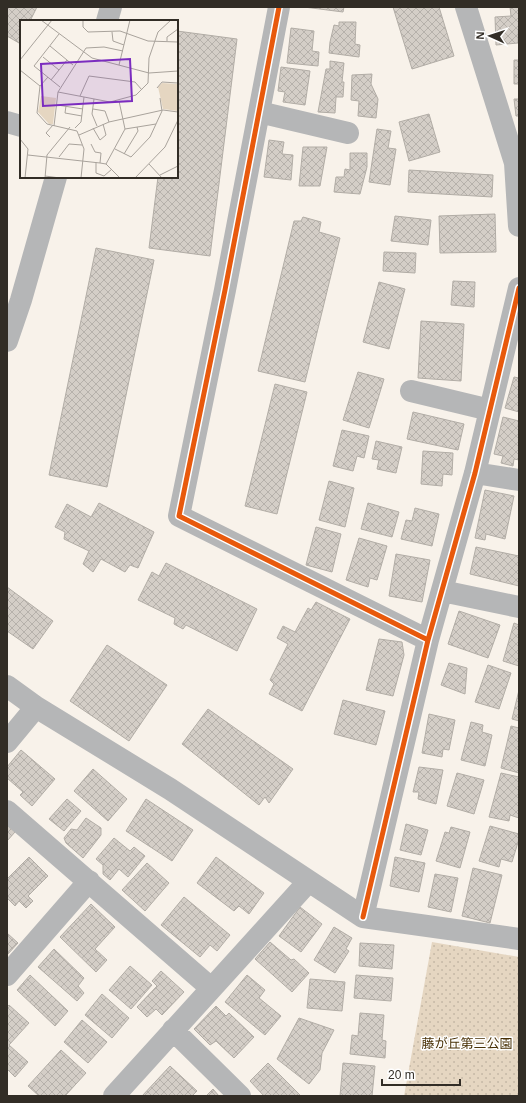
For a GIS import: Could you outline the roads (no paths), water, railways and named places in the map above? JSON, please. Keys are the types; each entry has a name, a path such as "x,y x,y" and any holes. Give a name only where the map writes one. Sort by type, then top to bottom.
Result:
{"street":[{"path":"107,20 112,7"},
{"path":"279,7 225,290 179,516 428,640"},
{"path":"466,7 517,163 519,226"},
{"path":"259,112 348,132"},
{"path":"7,122 20,126"},
{"path":"7,341 21,300 56,178"},
{"path":"363,917 428,640 475,473 519,288"},
{"path":"411,391 490,410"},
{"path":"475,473 519,480"},
{"path":"442,591 519,607"},
{"path":"7,686 36,707 170,789 308,882 363,917 519,939"},
{"path":"7,742 36,707"},
{"path":"7,810 211,988"},
{"path":"7,975 89,881"},
{"path":"114,1096 308,882"},
{"path":"173,1030 240,1096"}],"park label":[{"name":"藤が丘第三公園","path":"467,1043"}]}
